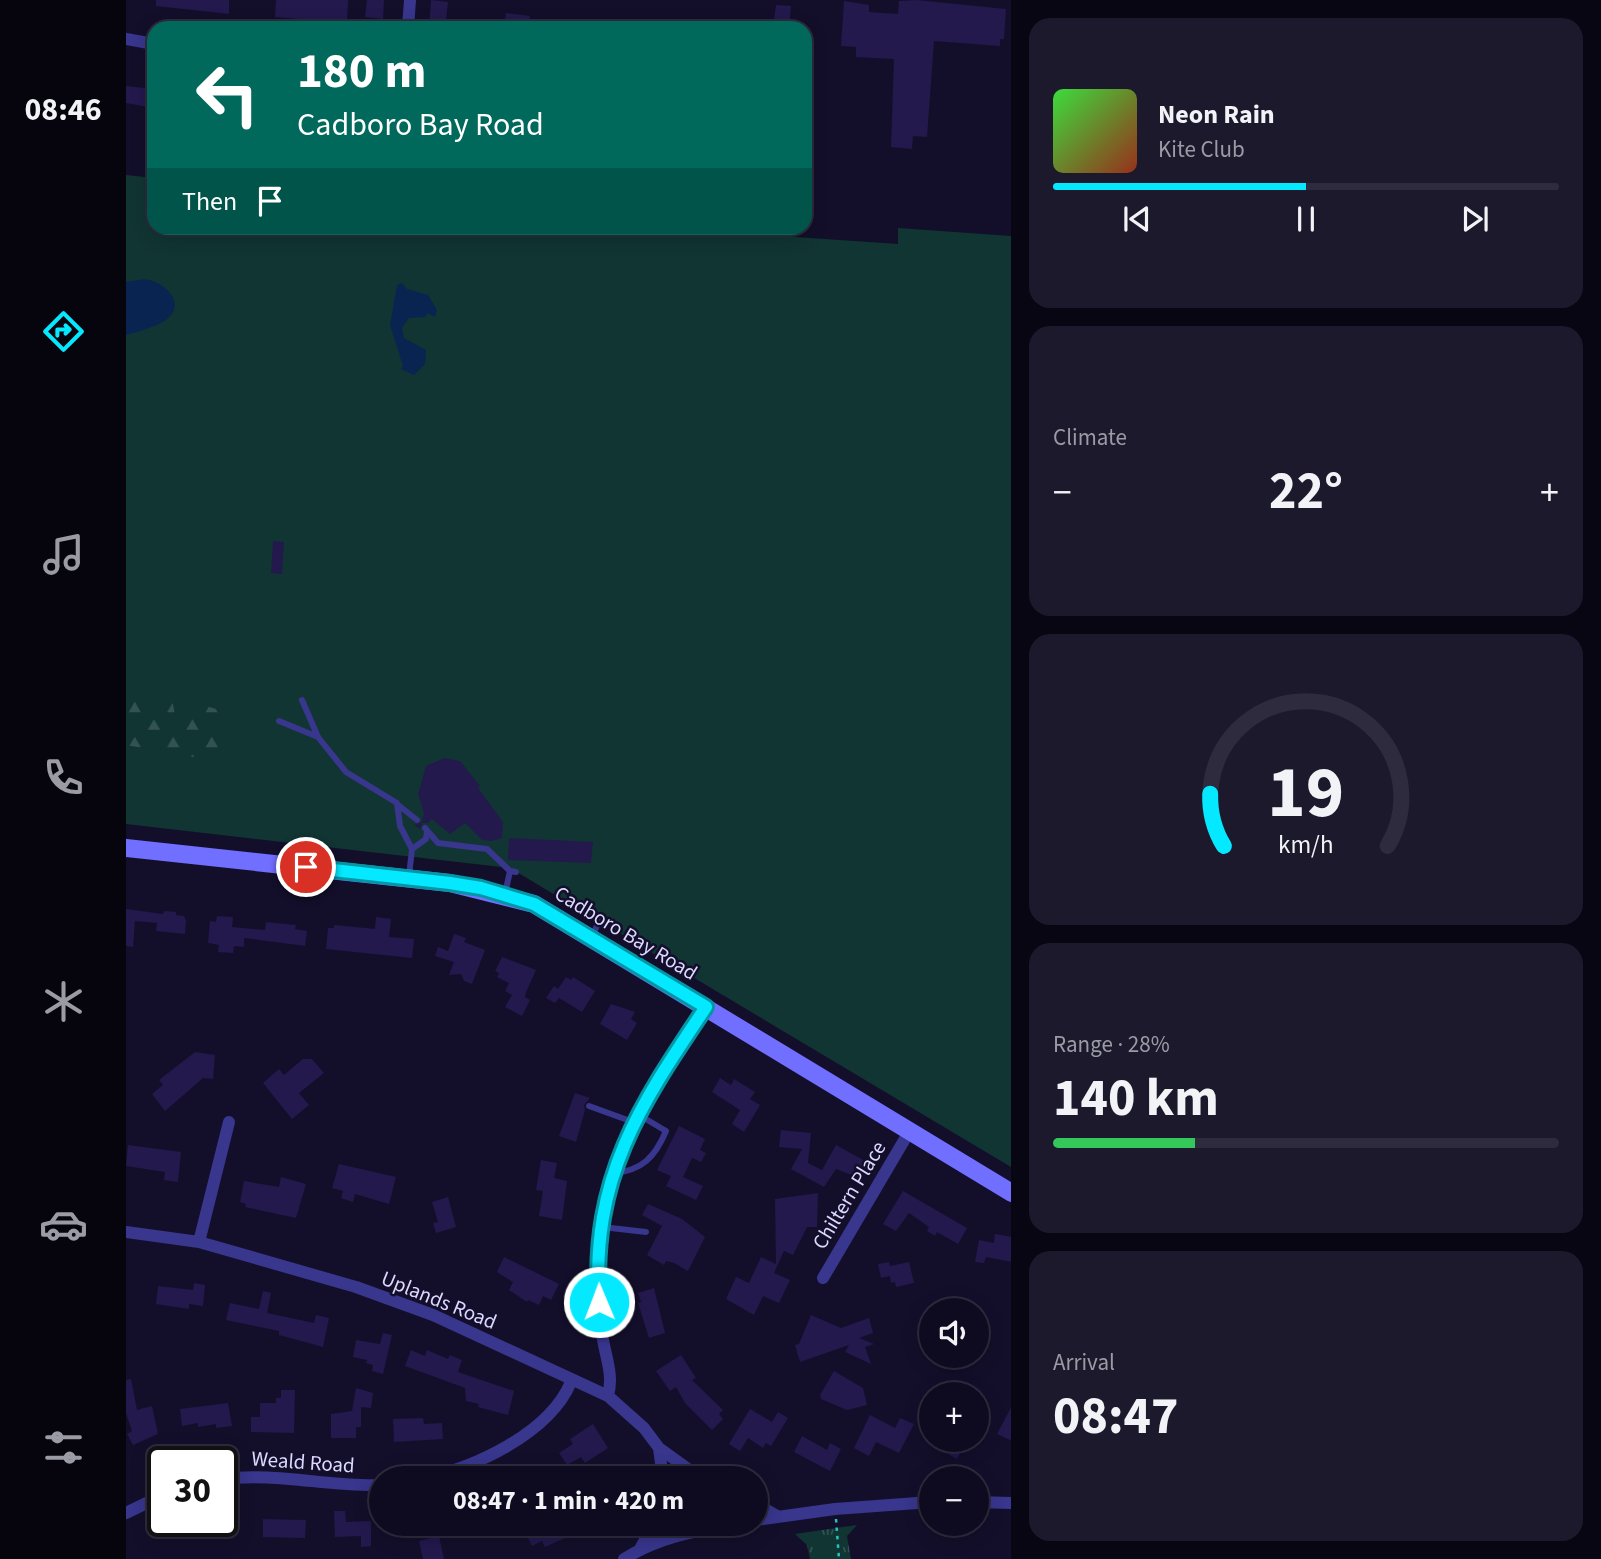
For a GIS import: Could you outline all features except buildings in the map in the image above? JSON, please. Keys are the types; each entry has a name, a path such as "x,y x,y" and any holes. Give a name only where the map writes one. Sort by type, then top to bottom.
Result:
{"main road":[{"name":"Cadboro Bay Road","path":"126,848 408,878 505,895 534,904 1011,1193"}],"street":[{"path":"408,21 410,0"},
{"path":"126,39 147,43"},
{"path":"608,1396 612,1382 602,1334 598,1278 602,1227 613,1173 635,1118 706,1007"},
{"path":"199,1242 229,1122"},
{"name":"Chiltern Place","path":"823,1278 909,1132"},
{"name":"Uplands Road","path":"126,1232 199,1242 356,1287 433,1315 608,1396 644,1428 659,1448 684,1466"},
{"path":"463,1466 510,1443 563,1400 571,1381"},
{"path":"659,1448 661,1466"},
{"name":"Weald Road","path":"238,1478 280,1477 341,1485 369,1485"},
{"path":"989,1502 1011,1503"},
{"path":"126,1513 147,1503"},
{"path":"768,1518 835,1509 919,1503"},
{"path":"768,1511 777,1516"},
{"path":"640,1549 647,1536"},
{"path":"624,1559 640,1549 674,1536"}],"lane":[{"path":"302,700 318,737 346,772 397,803 417,821"},
{"path":"279,721 318,737"},
{"path":"397,803 400,826 412,849 408,878"},
{"path":"412,849 426,839 426,829 438,843 487,849 513,871 505,895"},
{"path":"591,939 599,921"},
{"path":"589,1106 635,1118 666,1132 658,1150 641,1166 613,1173"},
{"path":"602,1227 646,1232"}],"path":[{"path":"835,1509 839,1559"}],"green space":[{"path":"126,175 147,177 147,235 765,235 898,244 898,228 1011,236 1011,1167 510,868 126,824"},
{"path":"126,693 163,698 173,704 175,715 186,716 203,705 216,709 225,736 220,755 215,761 126,745"},
{"path":"857,1525 847,1536 851,1559 810,1559 807,1545 795,1534"}],"water":[{"path":"144,279 158,284 170,293 175,305 173,312 159,324 126,335 126,282"},
{"path":"402,283 407,289 428,295 437,310 435,317 428,313 425,317 409,318 402,328 404,338 426,350 425,364 414,375 401,369 403,366 390,325 397,285"}],"route":[{"path":"306,867 481,888 534,904 706,1007 637,1114 613,1173 600,1241 599,1302"}]}
